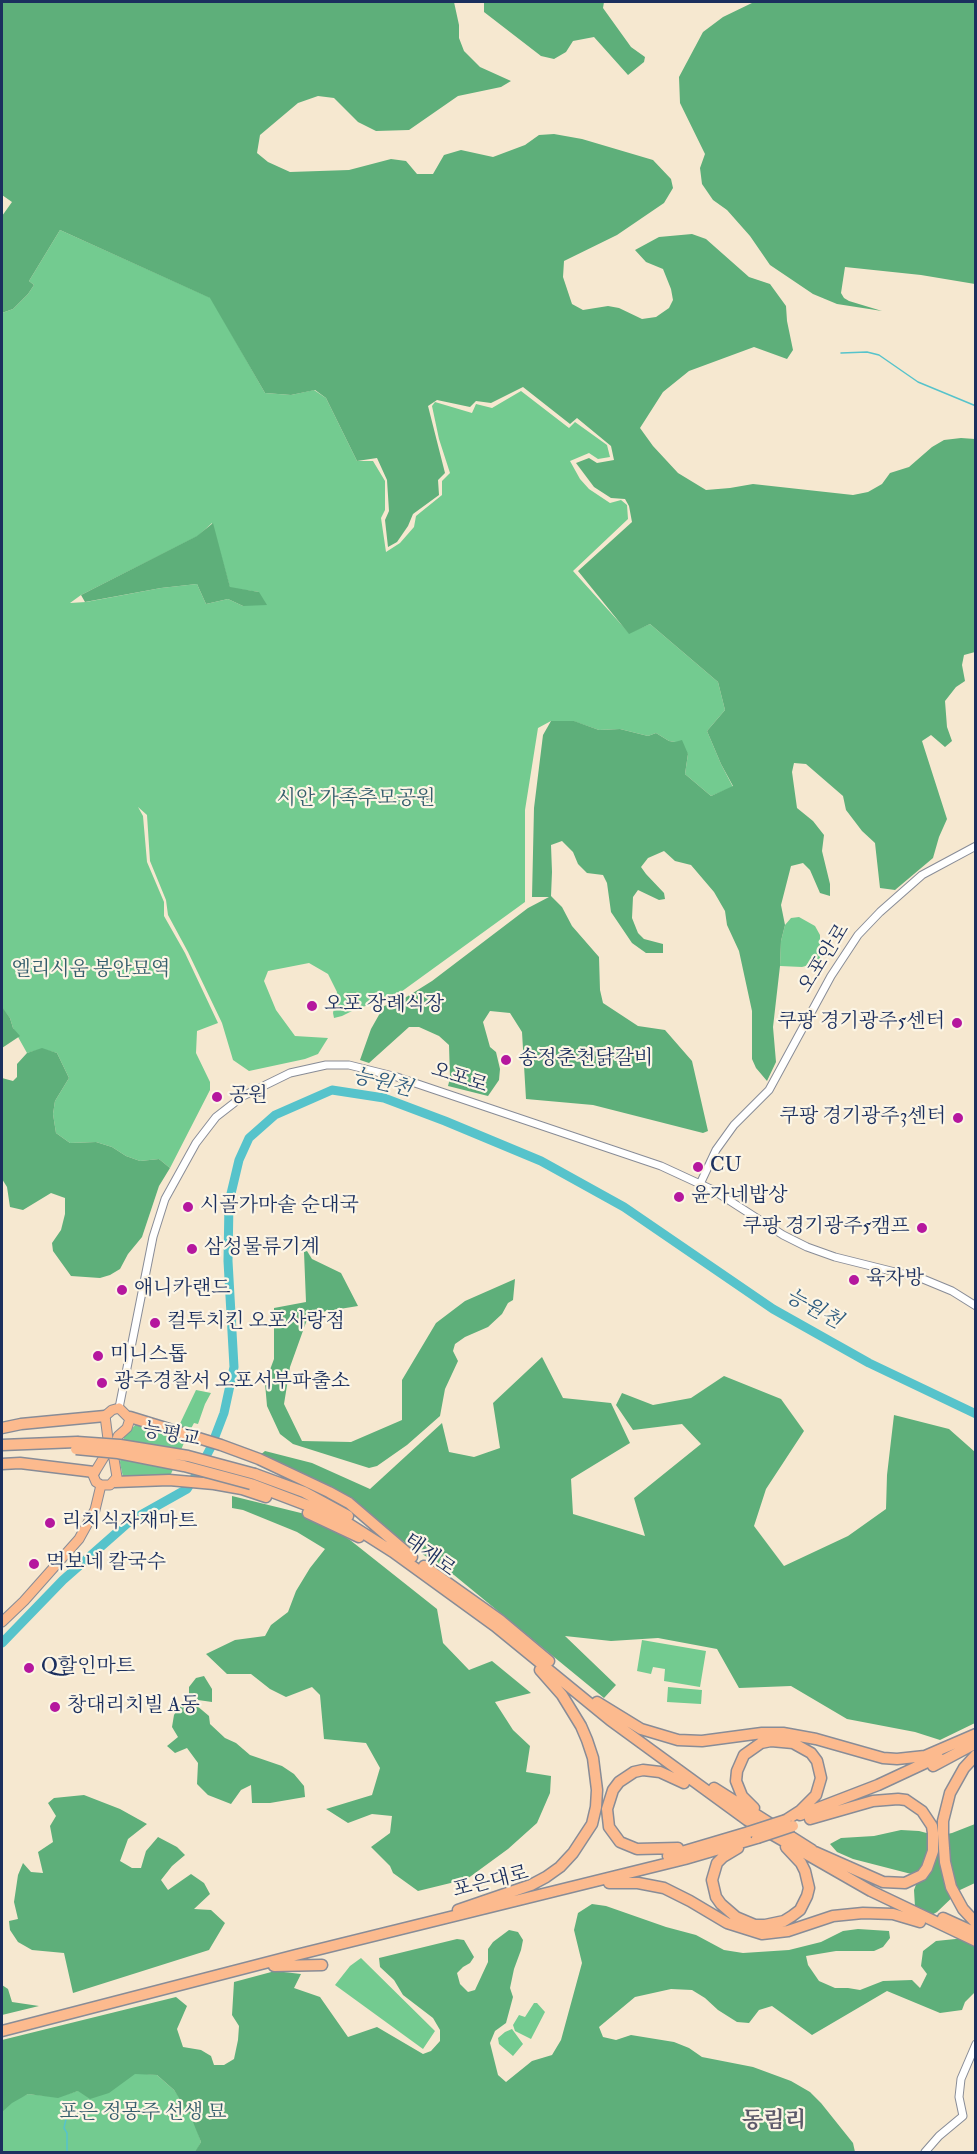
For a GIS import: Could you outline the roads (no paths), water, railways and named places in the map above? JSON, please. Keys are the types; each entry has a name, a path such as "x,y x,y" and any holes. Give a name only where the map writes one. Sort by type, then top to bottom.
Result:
{"highway":[{"path":"2,1428 105,1416"},
{"path":"130,1418 221,1445 265,1462 329,1492 349,1503 411,1561"},
{"path":"2,1444 76,1446"},
{"name":"능평교","path":"76,1446 120,1444 188,1456 250,1482"},
{"path":"2,1451 76,1446"},
{"path":"2,1464 20,1463 94,1472"},
{"path":"115,1482 169,1480 250,1482 311,1514 411,1561"},
{"name":"태재로","path":"250,1482 304,1492 338,1509 394,1548 495,1626 610,1720 724,1804 774,1836"},
{"name":"태재로","path":"411,1561 500,1620 597,1702"},
{"path":"455,1911 531,1885 553,1872 584,1839 592,1824 596,1807 597,1790 593,1758 581,1726 562,1695 495,1626"},
{"path":"597,1702 641,1729 678,1740 702,1741 762,1733 783,1733 816,1738 884,1758 925,1756 975,1735"},
{"path":"597,1702 690,1772 815,1852 876,1887 975,1933"},
{"path":"774,1836 801,1863 809,1888 800,1910 784,1921 775,1924 755,1924 736,1917 721,1904 713,1888 712,1880 717,1863 730,1851 753,1835 789,1823 878,1785 942,1755 975,1735"},
{"path":"770,1822 742,1796 736,1781 737,1771 744,1755 761,1743 771,1741 794,1743 803,1747 817,1761 820,1769 816,1795 789,1823"},
{"path":"810,1819 949,1759 975,1743"},
{"path":"975,1755 964,1768 950,1793 943,1834 945,1862 951,1887 963,1909 975,1923"},
{"path":"724,1804 669,1774 643,1770 626,1777 613,1790 607,1809 607,1819 613,1835 620,1842 637,1849 662,1850 728,1839"},
{"path":"789,1823 873,1801 898,1799 906,1800 922,1811 932,1826 933,1851 927,1868 922,1875 905,1883 883,1882 815,1852"},
{"name":"포은대로","path":"2,2024 656,1860 728,1839 753,1835"},
{"name":"포은대로","path":"2,2031 674,1862 753,1835"},
{"path":"774,1836 871,1891 975,1942"},
{"path":"532,1897 611,1883 638,1883 664,1888 727,1923 756,1933 775,1934 846,1914 880,1913 904,1916 975,1942"},
{"path":"244,1969 322,1965"}],"main road":[{"path":"119,1408 130,1418 127,1428 118,1436 113,1454 117,1477 110,1485 101,1485 96,1482 93,1475 104,1457 108,1439 105,1416 119,1408"},
{"path":"2,1622 24,1601 79,1539 95,1510 101,1485"}],"street":[{"name":"오포안로","path":"700,1184 716,1150 735,1125 769,1090 831,976 854,940 911,884 932,868 975,846"},
{"name":"오포로","path":"119,1408 153,1237 165,1199 175,1178 202,1134 224,1109 257,1088 290,1073 308,1068 349,1065 381,1072 661,1166 730,1199 783,1235 807,1247 923,1279 952,1291 975,1306"},
{"path":"925,2152 939,2136 963,2116 959,2097 961,2079 975,2044"}],"waterway":[{"path":"841,353 867,352 879,355 918,382 976,406"},
{"name":"능원천","path":"2,1643 63,1580 130,1521 187,1489 198,1472 211,1447 224,1413 234,1367 228,1261 229,1202 239,1160 249,1138 275,1115 332,1090 384,1098 541,1161 624,1207 773,1309 869,1363 976,1414"},
{"path":"67,2152 67,2133 64,2128 67,2115 72,2108"}],"place":[{"name":"오포 장례식장","path":"312,1006"},
{"name":"쿠팡 경기광주5센터","path":"957,1023"},
{"name":"송정춘천닭갈비","path":"506,1060"},
{"name":"공원","path":"217,1097"},
{"name":"쿠팡 경기광주3센터","path":"958,1118"},
{"name":"CU","path":"698,1167"},
{"name":"윤가네밥상","path":"679,1197"},
{"name":"시골가마솥 순대국","path":"188,1207"},
{"name":"쿠팡 경기광주5캠프","path":"922,1228"},
{"name":"삼성물류기계","path":"192,1249"},
{"name":"육자방","path":"854,1280"},
{"name":"애니카랜드","path":"122,1290"},
{"name":"컬투치킨 오포사랑점","path":"155,1323"},
{"name":"미니스톱","path":"98,1356"},
{"name":"광주경찰서 오포서부파출소","path":"102,1383"},
{"name":"리치식자재마트","path":"50,1523"},
{"name":"먹보네 칼국수","path":"34,1564"},
{"name":"Q할인마트","path":"29,1668"},
{"name":"창대리치빌 A동","path":"55,1707"}],"district":[{"name":"동림리","path":"774,2122"}],"park label":[{"name":"시안 가족추모공원","path":"356,800"},
{"name":"엘리시움 봉안묘역","path":"91,971"},
{"name":"포은 정몽주 선생 묘","path":"143,2114"}]}
